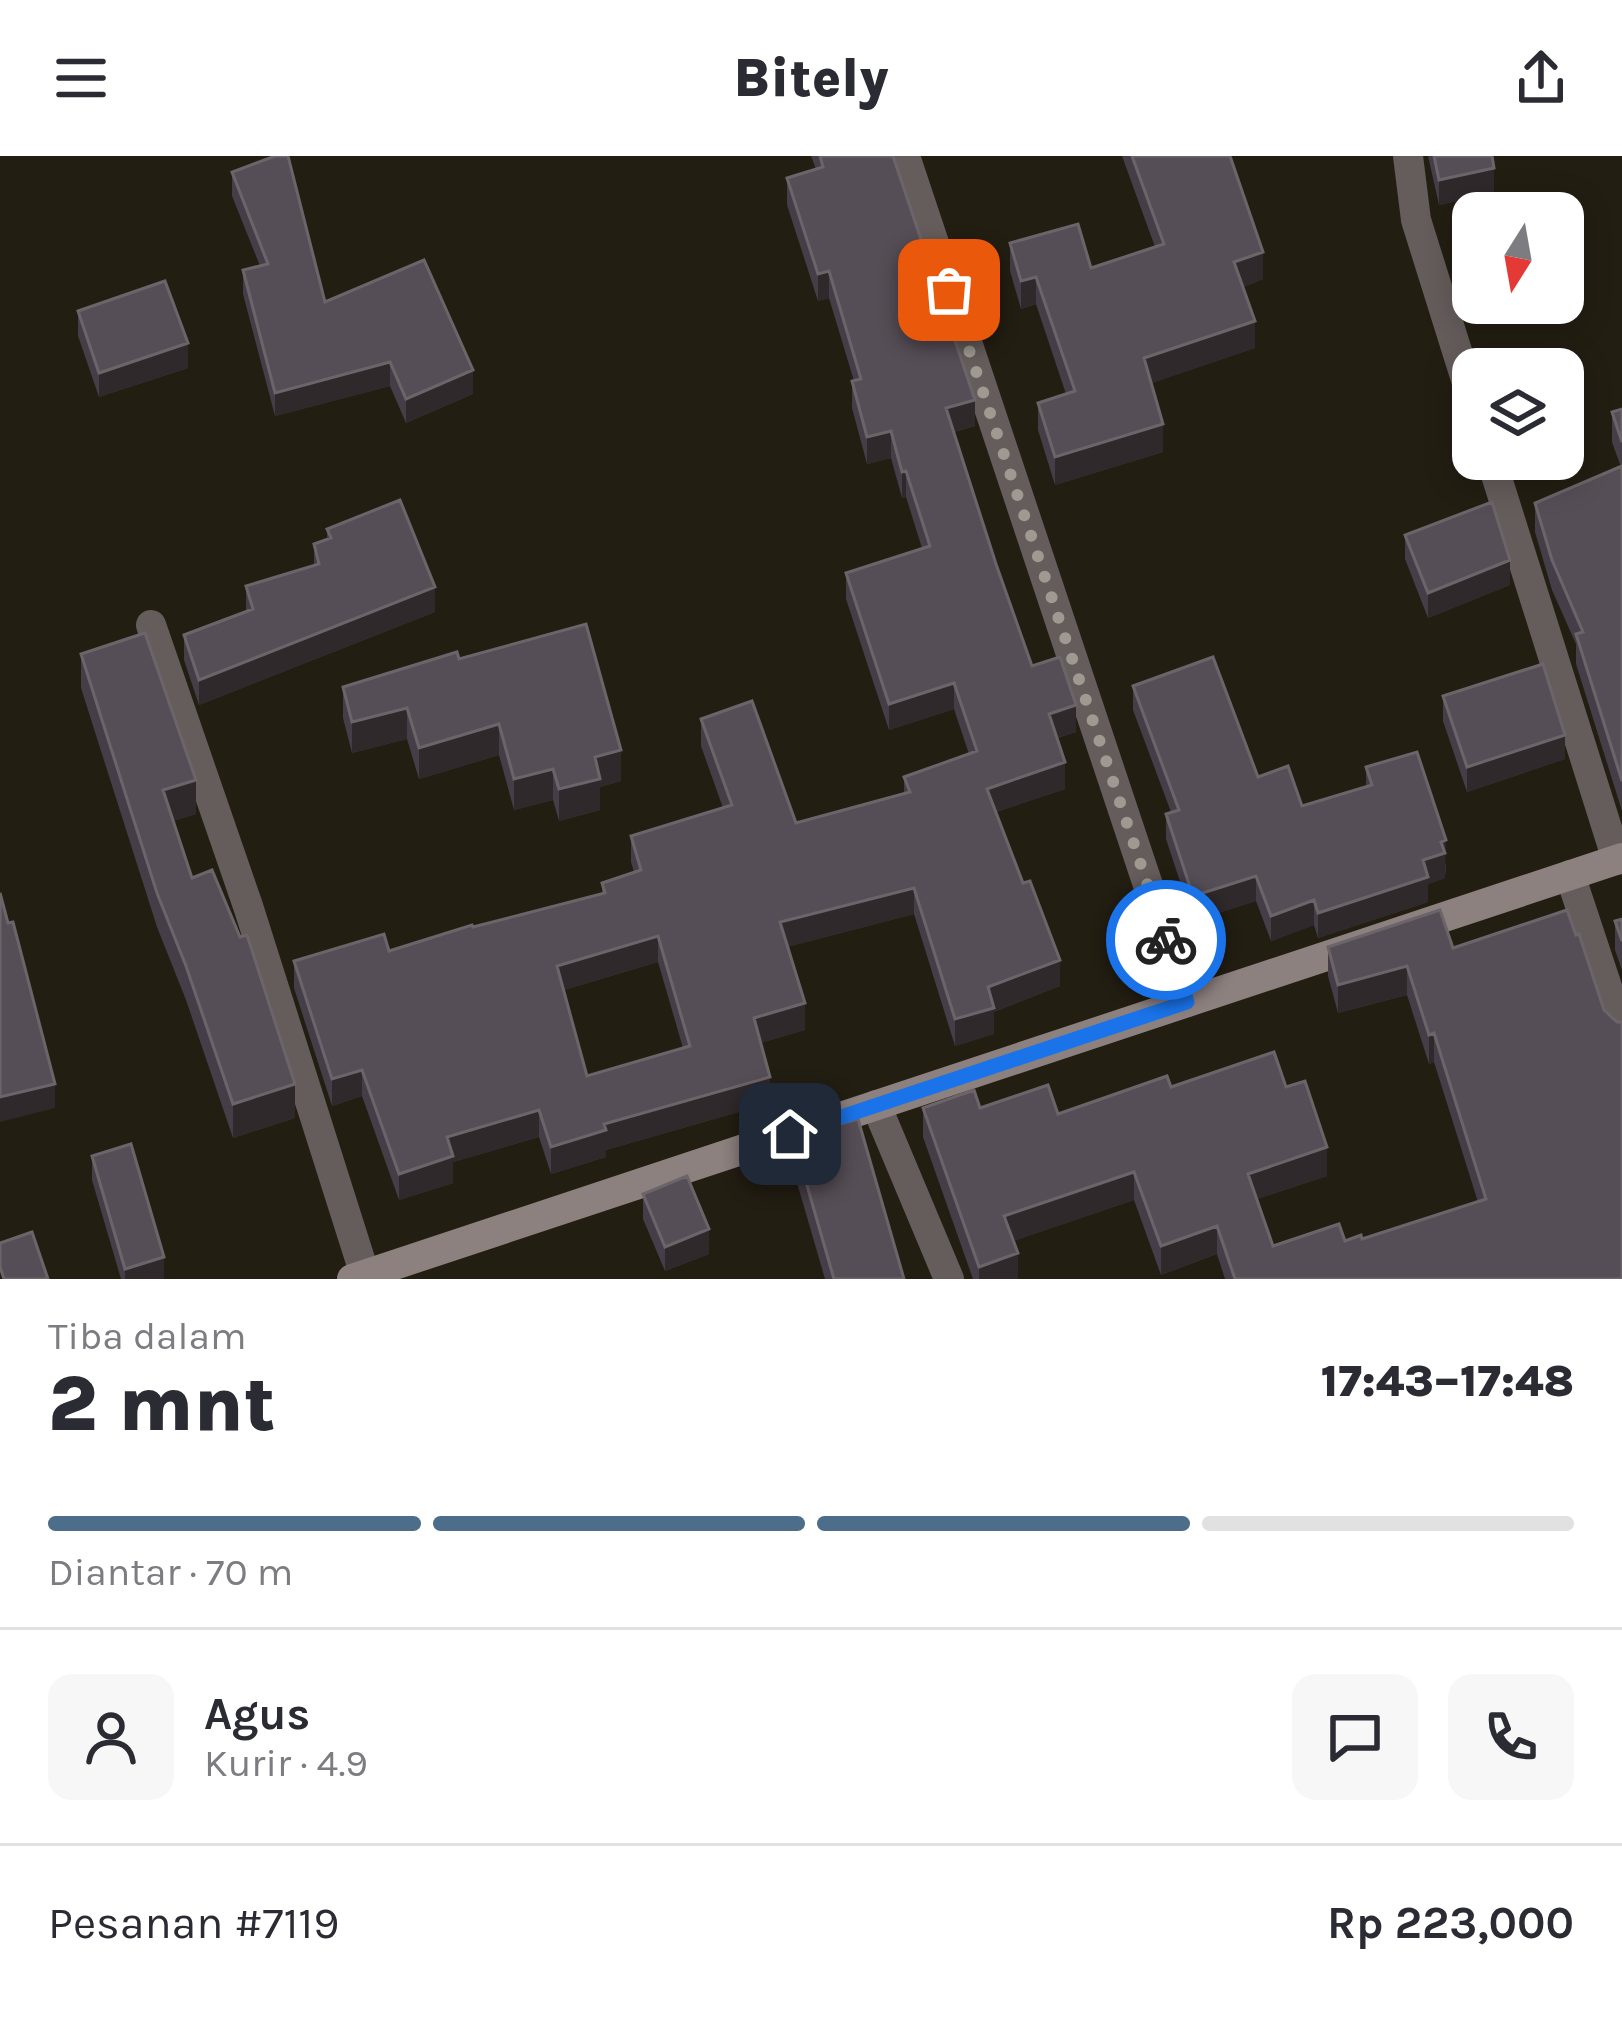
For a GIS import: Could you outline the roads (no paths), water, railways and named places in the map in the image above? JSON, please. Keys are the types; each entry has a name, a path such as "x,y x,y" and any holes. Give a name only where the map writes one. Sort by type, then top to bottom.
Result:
{"street":[{"path":"904,156 1187,1002"},
{"path":"1408,156 1416,220 1456,348"},
{"path":"151,625 248,906 358,1277 1619,859 1498,480"},
{"path":"1570,875 1622,1032"},
{"path":"876,1106 949,1279"}]}
